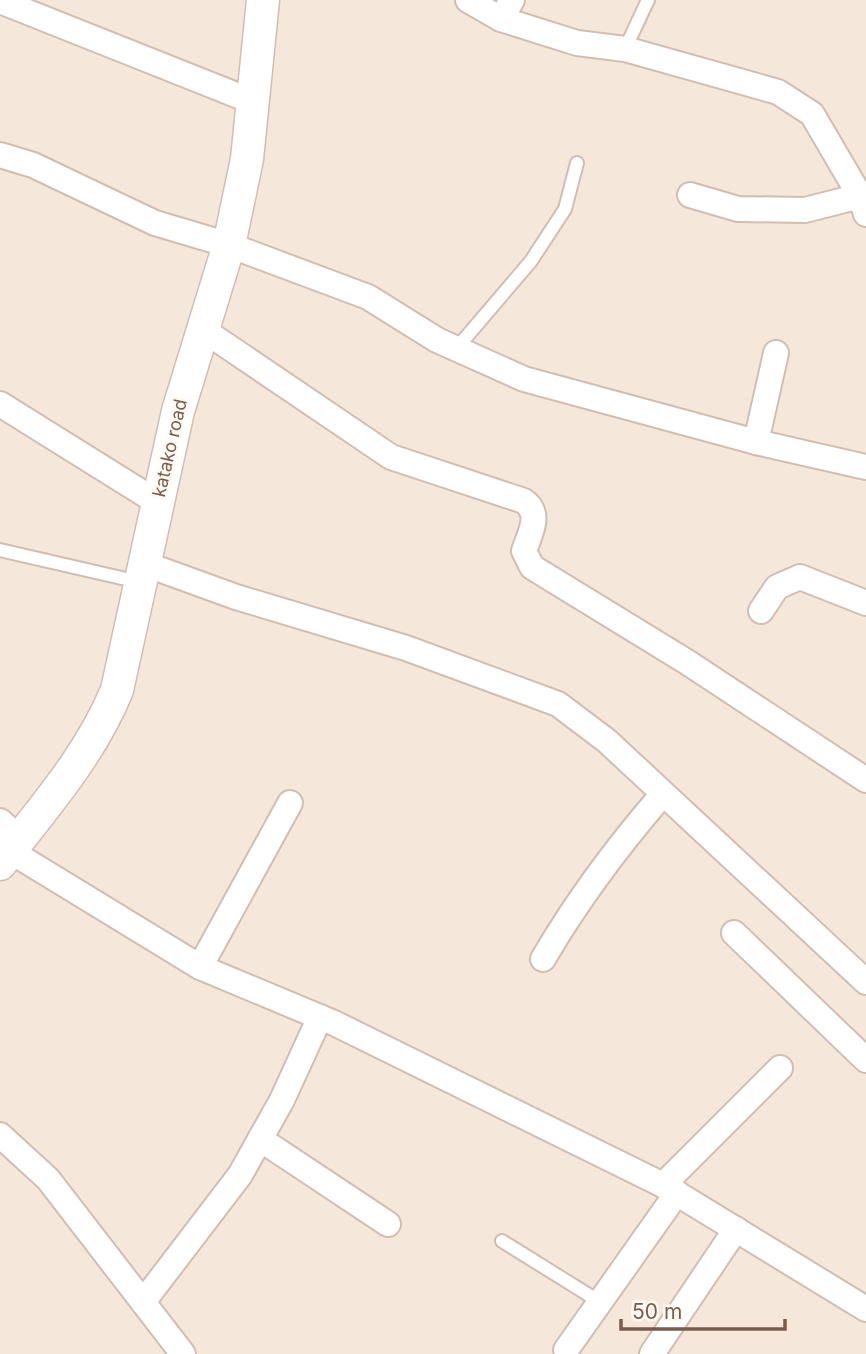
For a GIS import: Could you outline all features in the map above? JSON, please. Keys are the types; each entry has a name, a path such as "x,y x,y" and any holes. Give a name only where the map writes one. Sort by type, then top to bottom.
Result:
{"street":[{"name":"katako road","path":"7,844 81,760 104,722 117,691 178,411 229,246 247,159 263,0"},
{"path":"468,0 506,10 577,43 625,49 778,92 812,114 863,205 805,210 738,209 690,195"},
{"path":"0,1 254,102"},
{"path":"0,155 33,166 155,223 229,246 368,297 456,349 524,379 755,442 866,467"},
{"path":"202,329 391,457 524,501 533,507 536,517 524,551 532,567 687,662 866,780"},
{"path":"755,442 776,353"},
{"path":"1,406 157,502"},
{"path":"142,573 236,597 405,648 558,704 607,741 866,982"},
{"path":"761,611 776,587 800,577 866,603"},
{"path":"543,959 572,911 616,848 663,795"},
{"path":"200,967 290,803"},
{"path":"7,844 200,967 320,1017 670,1189 866,1309"},
{"path":"734,933 866,1060"},
{"path":"143,1302 240,1175 320,1017"},
{"path":"566,1350 600,1302 670,1189 780,1069"},
{"path":"0,1135 48,1180 183,1354"},
{"path":"260,1139 387,1224"},
{"path":"652,1354 736,1229"}],"lane":[{"path":"625,49 648,0"},
{"path":"456,349 531,261 559,220 565,209 577,163"},
{"path":"0,550 142,573"},
{"path":"502,1241 600,1302"}],"shaded area":[{"path":"0,0 866,0 866,1354 0,1354"}]}
